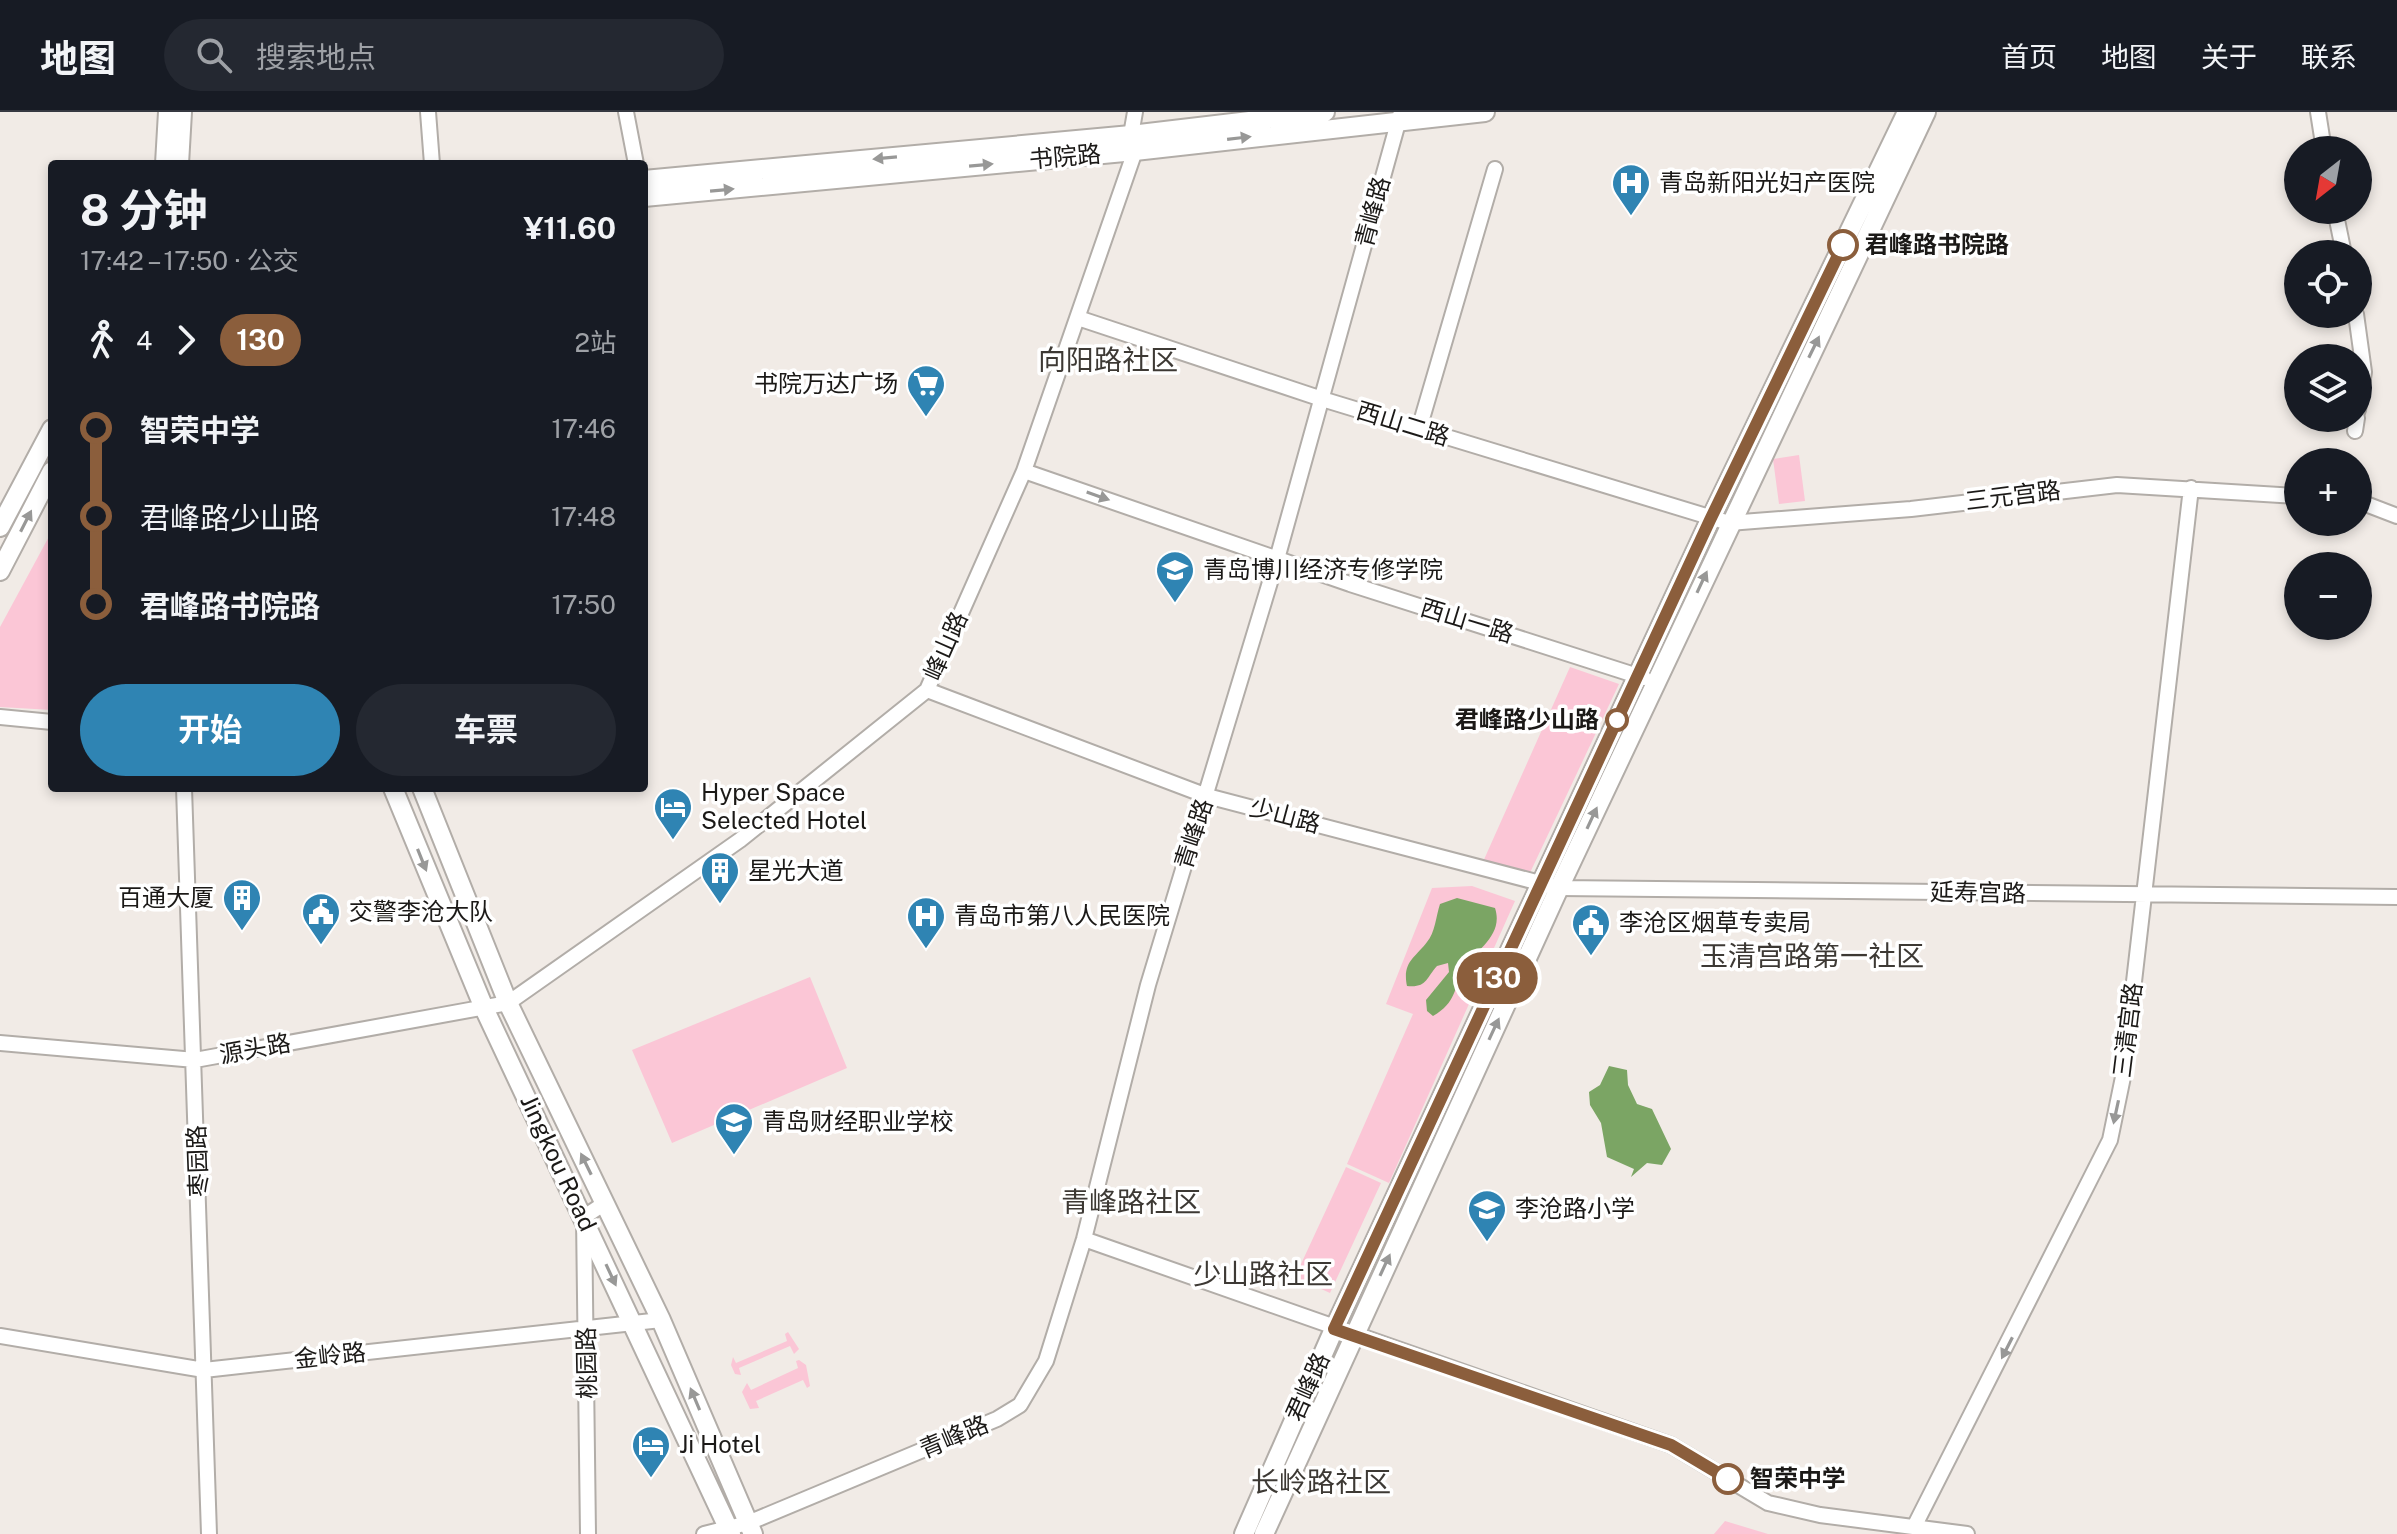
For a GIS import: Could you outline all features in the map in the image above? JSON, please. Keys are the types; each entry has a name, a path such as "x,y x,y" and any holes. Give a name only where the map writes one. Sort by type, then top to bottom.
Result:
{"main road":[{"path":"165,160 168,112"},
{"path":"179,160 182,112"},
{"name":"书院路","path":"648,180 1133,143 1325,112"},
{"name":"书院路","path":"648,197 1133,143 1399,117 1485,112"},
{"name":"君峰路","path":"1244,1534 1343,1332 1647,678 1729,523 1926,112"},
{"name":"君峰路","path":"1647,678 1710,520 1902,117"},
{"path":"0,527 48,437"},
{"path":"0,571 48,479"},
{"name":"Jingkou Road","path":"395,792 484,1008 730,1531"},
{"name":"Jingkou Road","path":"424,792 508,1003 661,1320 751,1528"},
{"name":"君峰路","path":"1264,1534 1343,1332"}],"street":[{"path":"428,112 432,160"},
{"path":"626,112 635,160"},
{"name":"峰山路","path":"508,1003 740,840 927,690 1024,471 1078,318 1133,143 1135,112"},
{"path":"2318,112 2322,136"},
{"name":"青峰路","path":"704,1534 751,1528 997,1419 1020,1405 1046,1361 1084,1239 1148,985 1277,559 1399,117"},
{"path":"1419,429 1495,169"},
{"name":"西山二路","path":"1078,318 1322,399 1710,520 1729,523"},
{"name":"西山一路","path":"1024,471 1277,559 1647,678"},
{"name":"三元宫路","path":"1729,523 1911,509 2090,486 2191,488 2284,495"},
{"name":"三清宫路","path":"1914,1527 2110,1140 2123,1077 2191,488"},
{"path":"2372,506 2397,516"},
{"name":"少山路","path":"927,690 1207,796 1550,887"},
{"path":"0,717 48,722"},
{"name":"枣园路","path":"184,792 209,1534"},
{"name":"延寿宫路","path":"1550,887 2397,897"},
{"name":"源头路","path":"0,1043 195,1060 508,1003"},
{"path":"584,1217 605,1203"},
{"name":"桃园路","path":"584,1217 588,1534"},
{"path":"1084,1239 1671,1445 1768,1503 1820,1515 1967,1534"},
{"name":"金岭路","path":"0,1336 204,1370 661,1320"}],"shaded area":[{"path":"1799,455 1805,501 1779,504 1773,459"},
{"path":"48,538 48,710 0,707 0,627"},
{"path":"1570,667 1619,684 1528,877 1482,864"},
{"path":"1472,886 1515,901 1389,1183 1347,1164 1413,1014 1386,1004 1432,888"},
{"path":"1457,898 1495,908 1496,927 1464,969 1446,1006 1433,1016 1427,1011 1426,1000 1449,972 1448,963 1437,966 1419,985 1407,986 1406,971 1430,938 1440,904"},
{"path":"810,977 847,1068 672,1143 632,1050"},
{"path":"1609,1066 1627,1070 1628,1085 1637,1104 1652,1109 1671,1149 1662,1165 1647,1163 1631,1177 1634,1169 1607,1157 1601,1123 1590,1105 1589,1092 1600,1085"},
{"path":"1346,1167 1381,1183 1330,1293 1295,1277"},
{"path":"788,1332 799,1349 794,1354 790,1346 739,1368 741,1375 735,1374 731,1365 733,1357 736,1363 787,1341 785,1334"},
{"path":"796,1361 806,1365 810,1386 807,1388 803,1380 756,1401 759,1408 750,1409 742,1392 747,1383 751,1390 798,1368"},
{"path":"1725,1521 1768,1534 1714,1534"}],"bus line":[{"name":"130","path":"1728,1479 1671,1445 1334,1329 1710,520 1843,245"}],"place":[{"name":"青岛新阳光妇产医院","path":"1631,217"},
{"name":"君峰路书院路","path":"1843,245"},
{"name":"书院万达广场","path":"926,418"},
{"name":"青岛博川经济专修学院","path":"1175,604"},
{"name":"君峰路少山路","path":"1617,720"},
{"name":"Hyper Space Selected Hotel","path":"673,841"},
{"name":"星光大道","path":"720,905"},
{"name":"百通大厦","path":"242,932"},
{"name":"交警李沧大队","path":"321,946"},
{"name":"青岛市第八人民医院","path":"926,950"},
{"name":"李沧区烟草专卖局","path":"1591,957"},
{"name":"青岛财经职业学校","path":"734,1156"},
{"name":"李沧路小学","path":"1487,1243"},
{"name":"Ji Hotel","path":"651,1479"},
{"name":"智荣中学","path":"1728,1479"}],"district":[{"name":"向阳路社区","path":"1108,360"},
{"name":"玉清宫路第一社区","path":"1812,956"},
{"name":"青峰路社区","path":"1131,1202"},
{"name":"少山路社区","path":"1263,1274"},
{"name":"长岭路社区","path":"1321,1482"}]}
